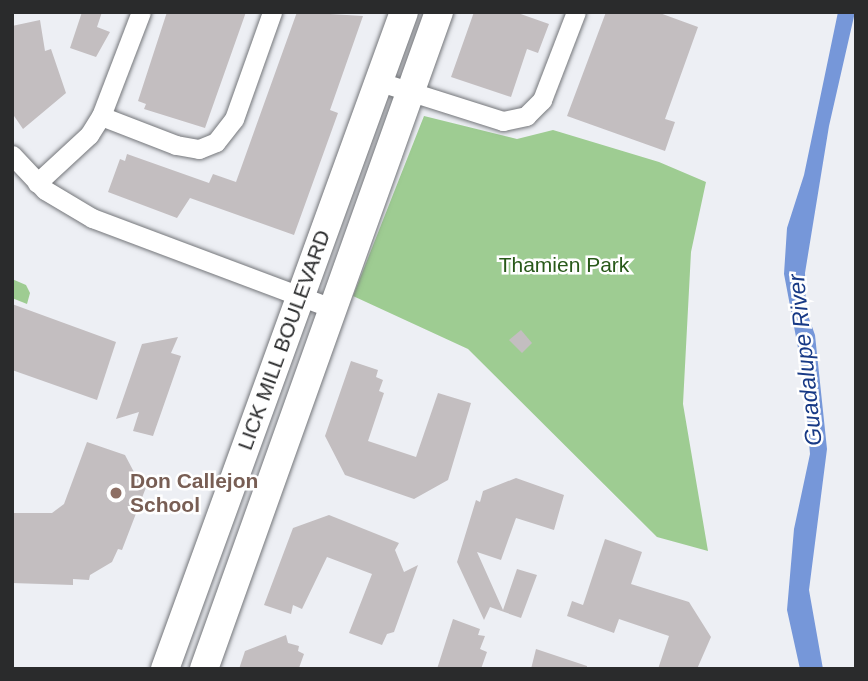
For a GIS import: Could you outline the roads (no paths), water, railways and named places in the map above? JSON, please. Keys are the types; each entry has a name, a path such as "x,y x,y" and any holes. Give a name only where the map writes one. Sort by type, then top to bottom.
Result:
{"main road":[{"name":"LICK MILL BOULEVARD","path":"165,669 298,297 404,12"},
{"name":"LICK MILL BOULEVARD","path":"204,669 439,12"}],"street":[{"path":"37,183 89,135 102,116 141,12"},
{"path":"102,116 176,145 199,149 216,142 234,119 271,12"},
{"path":"380,82 502,121 526,116 542,100 576,12"},
{"path":"12,155 37,183 92,218 332,308"}],"water":[{"name":"Guadalupe River","path":"838,12 855,12 829,126 805,273 806,310 815,335 827,449 809,590 823,669 800,669 787,610 794,529 810,454 803,374 784,274 787,228 804,175"}],"place":[{"name":"Don Callejon School","path":"116,493"}],"park label":[{"name":"Thamien Park","path":"564,265"}]}
